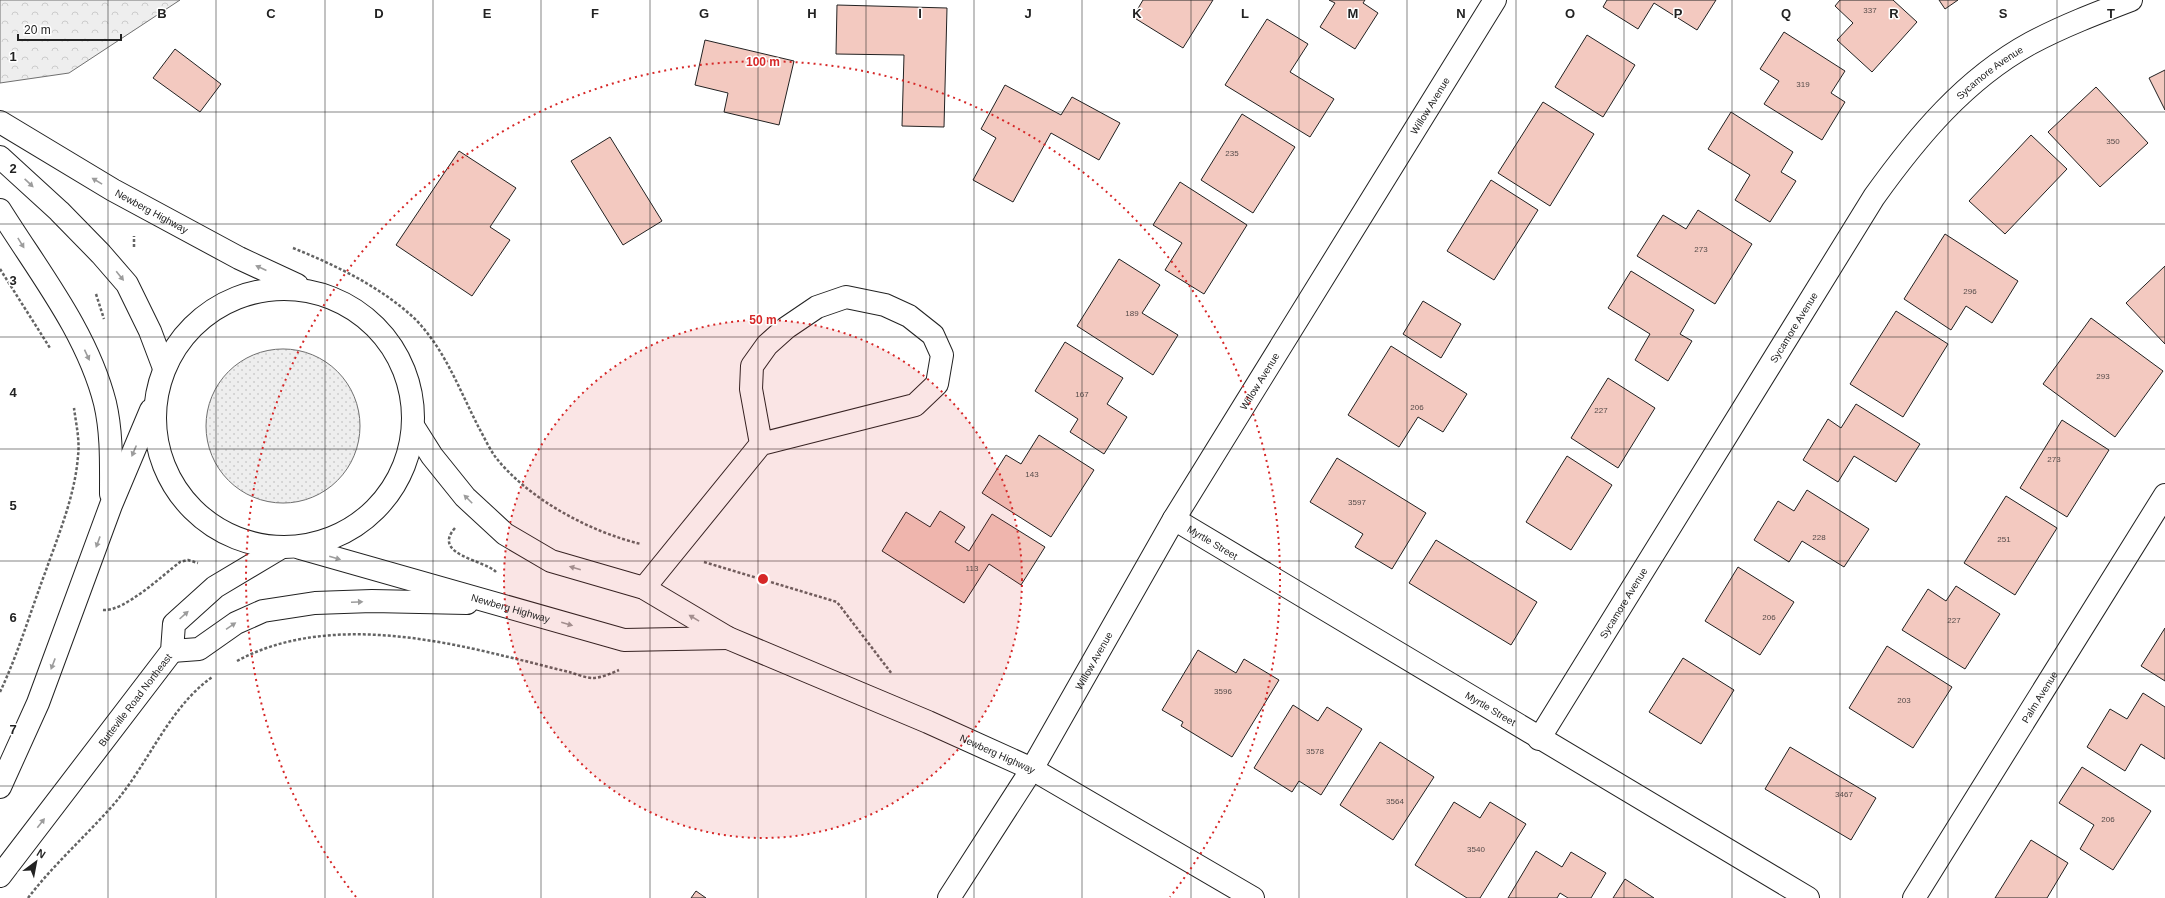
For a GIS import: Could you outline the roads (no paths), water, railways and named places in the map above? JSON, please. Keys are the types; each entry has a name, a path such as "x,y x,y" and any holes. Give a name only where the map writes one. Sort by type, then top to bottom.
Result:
{"main road":[{"name":"Willow Avenue","path":"949,898 1032,769 1174,519 1495,0"},
{"name":"Sycamore Avenue","path":"1539,739 1874,197 1906,153 1930,124 1963,92 2029,44 2068,25 2131,0"},
{"name":"Newberg Highway","path":"0,122 113,190 239,258 309,290"},
{"path":"0,157 59,211 102,254 126,284 150,331 164,368"},
{"path":"0,210 67,316 95,371 105,404 112,447 111,505"},
{"path":"0,787 38,703 111,505 155,402 164,368 181,337 214,309 238,296 273,288 309,290 334,298 358,311 382,334 394,350 406,373 412,399 413,426 410,451 400,476 386,497 368,516 347,531 323,541 290,547"},
{"path":"644,588 761,444 915,405 937,384 942,355 933,335 909,316 885,305 846,297 817,307 786,328 767,345 752,366 750,389 761,444"},
{"name":"Newberg Highway","path":"155,402 154,433 162,463 177,490 197,514 229,535 251,543 290,547 624,640 728,638"},
{"name":"Newberg Highway","path":"413,426 432,456 465,497 505,534 550,561 644,588 728,638 928,722 1032,769 1253,898"},
{"name":"Palm Avenue","path":"1914,898 2165,495"},
{"name":"Myrtle Street","path":"1174,519 1539,739 1808,898"},
{"name":"Butteville Road Northeast","path":"0,876 172,651 174,624 215,586 290,547"},
{"path":"172,651 199,649 236,623 263,611 315,603 372,601 497,604"}]}
